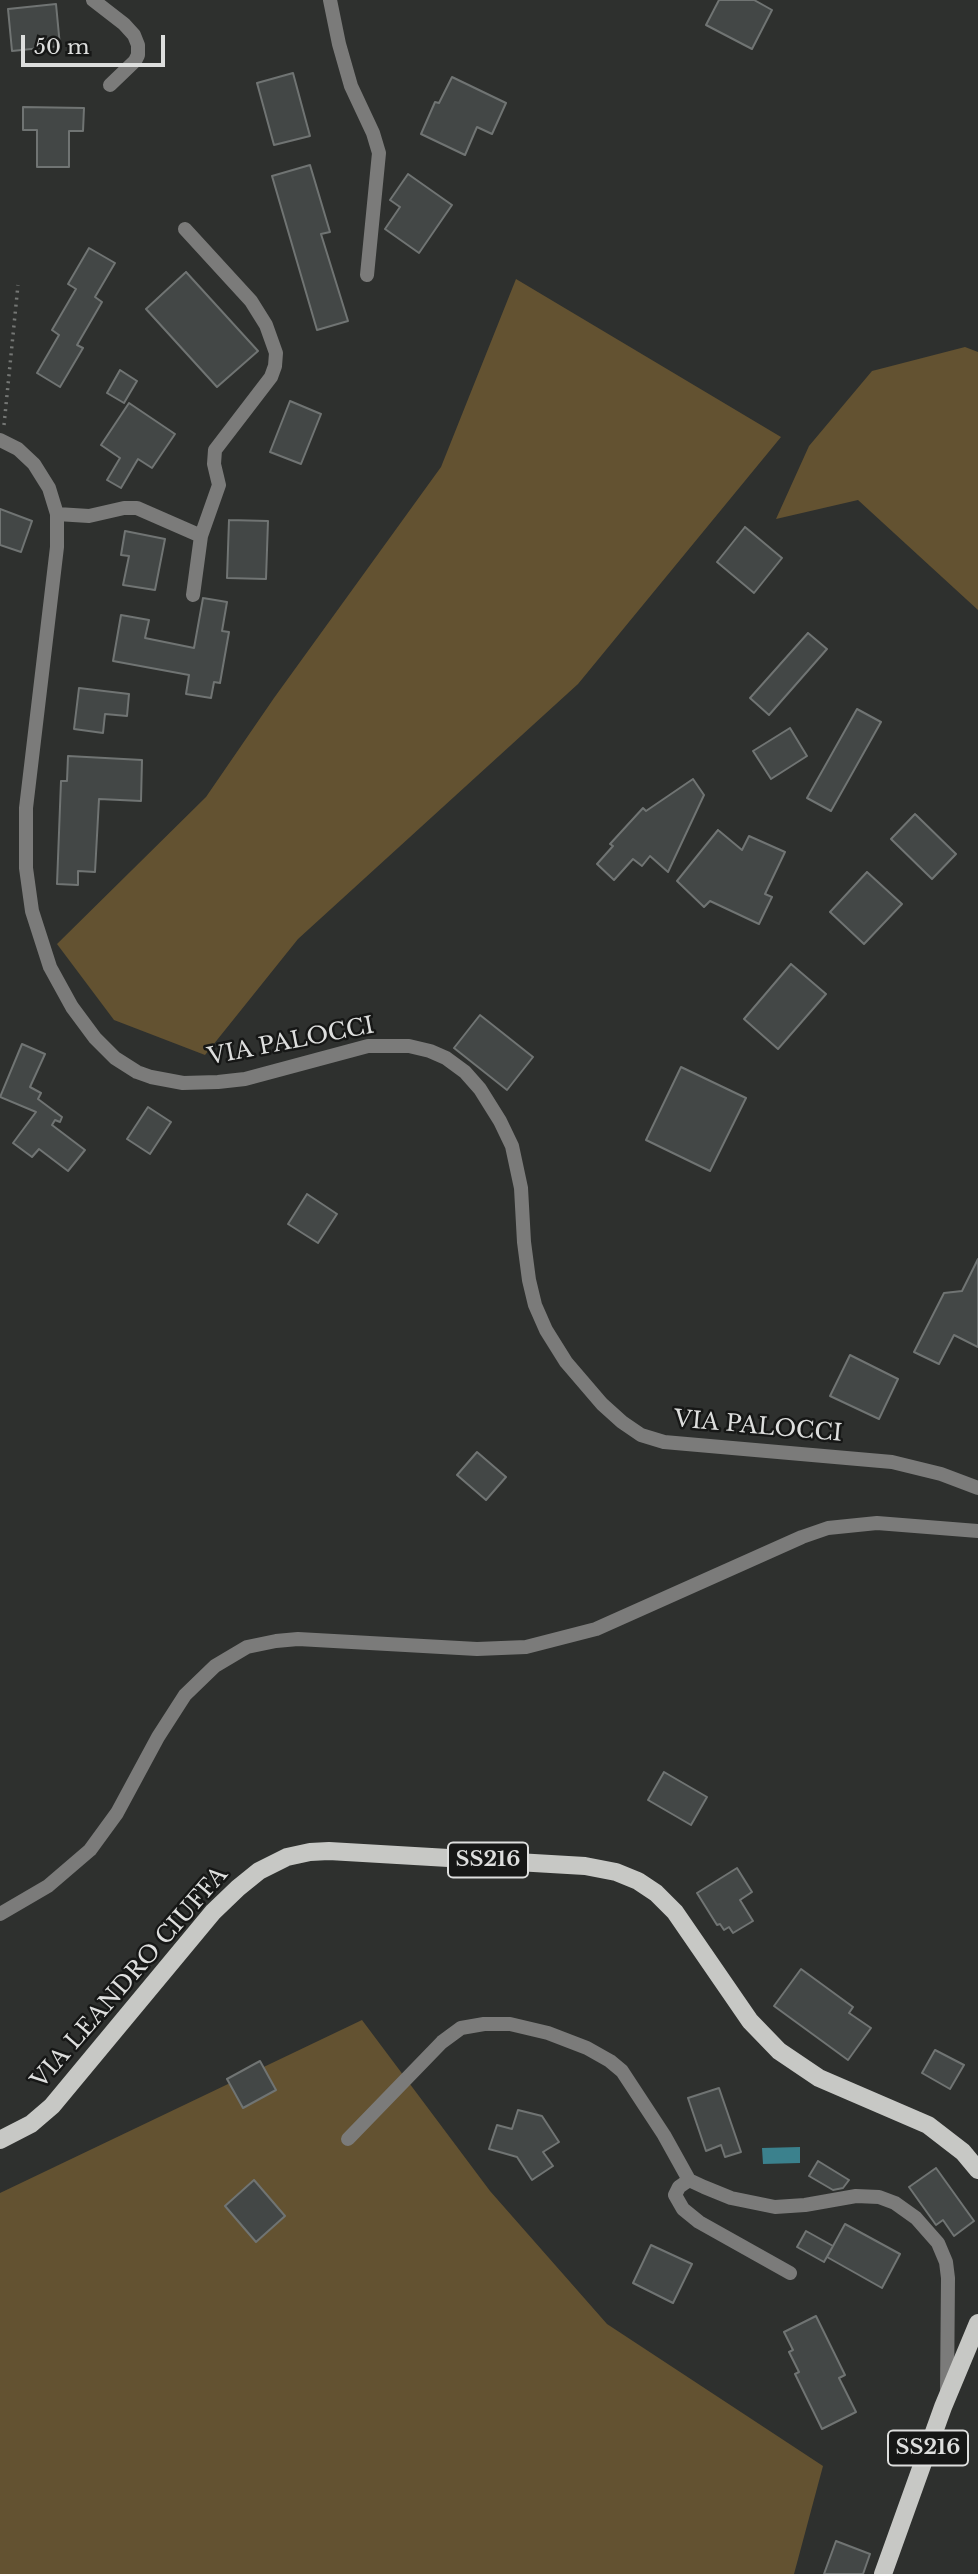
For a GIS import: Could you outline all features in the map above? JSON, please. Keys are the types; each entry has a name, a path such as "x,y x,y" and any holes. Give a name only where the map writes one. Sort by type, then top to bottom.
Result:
{"main road":[{"name":"VIA LEANDRO CIUFFA","path":"0,2140 31,2124 52,2106 213,1912 238,1888 260,1871 286,1857 329,1851 575,1865 616,1872 638,1881 656,1893 675,1912 750,2021 785,2056 827,2081 928,2125 963,2152 978,2170"},
{"name":"SS216","path":"883,2574 978,2323"}],"street":[{"path":"93,0 124,24 134,35 138,45 135,61 110,85"},
{"path":"330,0 338,44 351,86 373,133 379,153 367,275"},
{"path":"185,229 260,313 276,353 275,366 266,386 215,450 214,464 219,485 201,536 193,595"},
{"name":"VIA PALOCCI","path":"1,440 22,452 34,464 49,488 57,514 57,547 26,808 26,868 32,911 50,967 72,1007 94,1038 115,1058 136,1072 183,1083 245,1079 368,1046 409,1046 446,1058 465,1072 480,1089 512,1146 521,1188 529,1280 545,1330 566,1362 622,1422 641,1434 664,1442 892,1462 932,1471 978,1488"},
{"path":"57,514 89,516 124,508 137,508 201,536"},
{"path":"0,1914 48,1886 84,1857 117,1813 158,1737 186,1695 215,1666 247,1647 298,1639 477,1649 526,1647 596,1629 802,1537 828,1528 890,1524 978,1531"},
{"path":"348,2139 448,2036 469,2026 510,2024 566,2039 596,2052 617,2066 629,2080 689,2180 722,2195 762,2206 784,2207 856,2196 879,2197 895,2203 916,2218 938,2243 946,2262 947,2399"},
{"path":"689,2180 679,2187 675,2195 683,2209 699,2222 790,2273"}],"path":[{"path":"1,440 18,285"}],"shaded area":[{"path":"516,279 781,437 578,684 298,939 205,1055 114,1020 57,944 206,797 441,467"},
{"path":"965,347 978,352 978,610 858,500 776,519 809,446 872,371"},
{"path":"362,2020 490,2191 607,2324 823,2466 794,2574 0,2574 0,2193"}],"water":[{"path":"800,2147 800,2163 763,2164 762,2148"}],"building":[{"path":"719,0 754,0 772,10 752,49 706,25"},
{"path":"56,4 60,46 12,51 8,9"},
{"path":"293,73 310,136 274,145 257,83"},
{"path":"452,77 506,103 492,134 477,127 465,155 421,134 435,102 439,103"},
{"path":"23,107 84,108 83,131 69,131 69,167 37,167 37,130 23,130"},
{"path":"310,165 330,232 321,234 348,321 317,330 272,176"},
{"path":"408,174 452,205 419,253 385,229 400,207 390,200"},
{"path":"89,248 115,263 95,297 102,302 77,345 83,348 60,387 37,373 59,335 52,330 76,289 68,284"},
{"path":"186,272 258,351 217,387 146,309"},
{"path":"120,370 137,381 124,403 107,393"},
{"path":"290,401 321,414 301,464 270,452"},
{"path":"129,403 175,434 152,468 138,459 121,488 107,480 120,458 101,445"},
{"path":"0,509 32,521 21,552 0,545"},
{"path":"229,520 268,521 266,579 227,578"},
{"path":"745,527 782,558 754,593 717,562"},
{"path":"125,531 165,539 155,590 123,585 129,556 121,555"},
{"path":"203,598 227,602 222,631 229,632 220,683 214,682 211,698 186,694 189,675 113,661 121,615 149,620 145,638 194,648"},
{"path":"808,633 827,649 769,715 750,698"},
{"path":"79,688 129,694 127,716 105,714 103,733 74,729"},
{"path":"857,709 881,722 831,811 807,798"},
{"path":"790,728 807,756 771,779 753,751"},
{"path":"68,756 142,760 141,801 99,799 95,872 78,871 78,885 57,884 61,781 67,781"},
{"path":"693,779 704,795 668,872 650,856 642,866 633,859 614,880 597,864 613,846 610,844 643,808 646,811"},
{"path":"915,814 956,854 932,879 891,839"},
{"path":"718,830 742,850 749,836 785,852 765,894 772,897 759,924 710,901 704,907 677,881"},
{"path":"867,872 902,904 864,944 830,912"},
{"path":"791,964 826,994 778,1049 744,1019"},
{"path":"480,1015 533,1057 507,1090 454,1048"},
{"path":"22,1044 45,1054 30,1087 41,1093 38,1099 62,1117 60,1122 55,1120 52,1125 85,1150 68,1171 39,1149 32,1157 13,1143 36,1112 0,1097"},
{"path":"681,1067 746,1098 710,1171 646,1140"},
{"path":"148,1107 171,1122 150,1154 127,1139"},
{"path":"307,1194 337,1214 318,1243 288,1224"},
{"path":"978,1259 978,1347 954,1335 939,1364 914,1352 944,1293 962,1291"},
{"path":"850,1355 898,1379 879,1419 830,1396"},
{"path":"477,1452 506,1477 486,1500 457,1475"},
{"path":"664,1772 707,1797 691,1825 648,1800"},
{"path":"737,1868 752,1892 740,1900 753,1921 733,1933 729,1927 724,1930 720,1924 717,1925 697,1893"},
{"path":"801,1969 853,2007 849,2013 871,2028 848,2060 774,2006"},
{"path":"935,2050 964,2065 950,2089 922,2073"},
{"path":"260,2061 276,2090 243,2108 227,2079"},
{"path":"719,2088 741,2152 725,2157 721,2145 706,2151 688,2098"},
{"path":"518,2110 542,2116 559,2142 543,2152 553,2166 532,2180 517,2157 489,2149 497,2125 512,2129"},
{"path":"818,2161 849,2180 843,2188 833,2190 809,2176"},
{"path":"936,2168 974,2221 954,2236 943,2220 936,2225 909,2187"},
{"path":"254,2180 285,2216 256,2242 225,2206"},
{"path":"845,2224 900,2254 882,2288 827,2257"},
{"path":"806,2231 833,2246 824,2262 797,2247"},
{"path":"651,2245 692,2264 673,2303 633,2283"},
{"path":"816,2316 845,2375 839,2378 856,2412 822,2429 795,2374 799,2372 789,2352 793,2350 784,2332"},
{"path":"836,2541 870,2554 863,2574 824,2574"}]}
